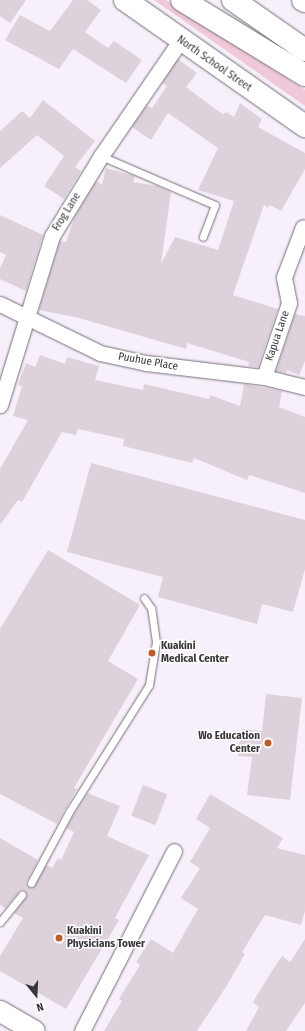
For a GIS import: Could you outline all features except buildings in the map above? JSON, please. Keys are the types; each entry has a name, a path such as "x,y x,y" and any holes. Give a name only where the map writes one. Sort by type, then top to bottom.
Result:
{"main road":[{"name":"North School Street","path":"125,0 180,41 305,126"},
{"path":"182,0 305,75"},
{"path":"233,0 305,50"}],"street":[{"name":"Frog Lane","path":"0,405 52,236 101,156 180,41"},
{"name":"Kapua Lane","path":"264,377 289,304 284,277 303,227"},
{"name":"Puuhue Place","path":"0,304 100,353 146,363 264,377 305,387"},
{"path":"82,1031 174,852"},
{"path":"0,1011 34,1031"}],"lane":[{"path":"101,156 215,205 203,236"},
{"path":"31,883 69,812 149,684 156,642 151,608 144,598"},
{"path":"0,922 22,895"}],"shaded area":[{"path":"154,0 166,0 305,90 305,106"}],"place":[{"name":"Kuakini Medical Center","path":"152,653"},
{"name":"Wo Education Center","path":"268,743"},
{"name":"Kuakini Physicians Tower","path":"59,938"}]}
